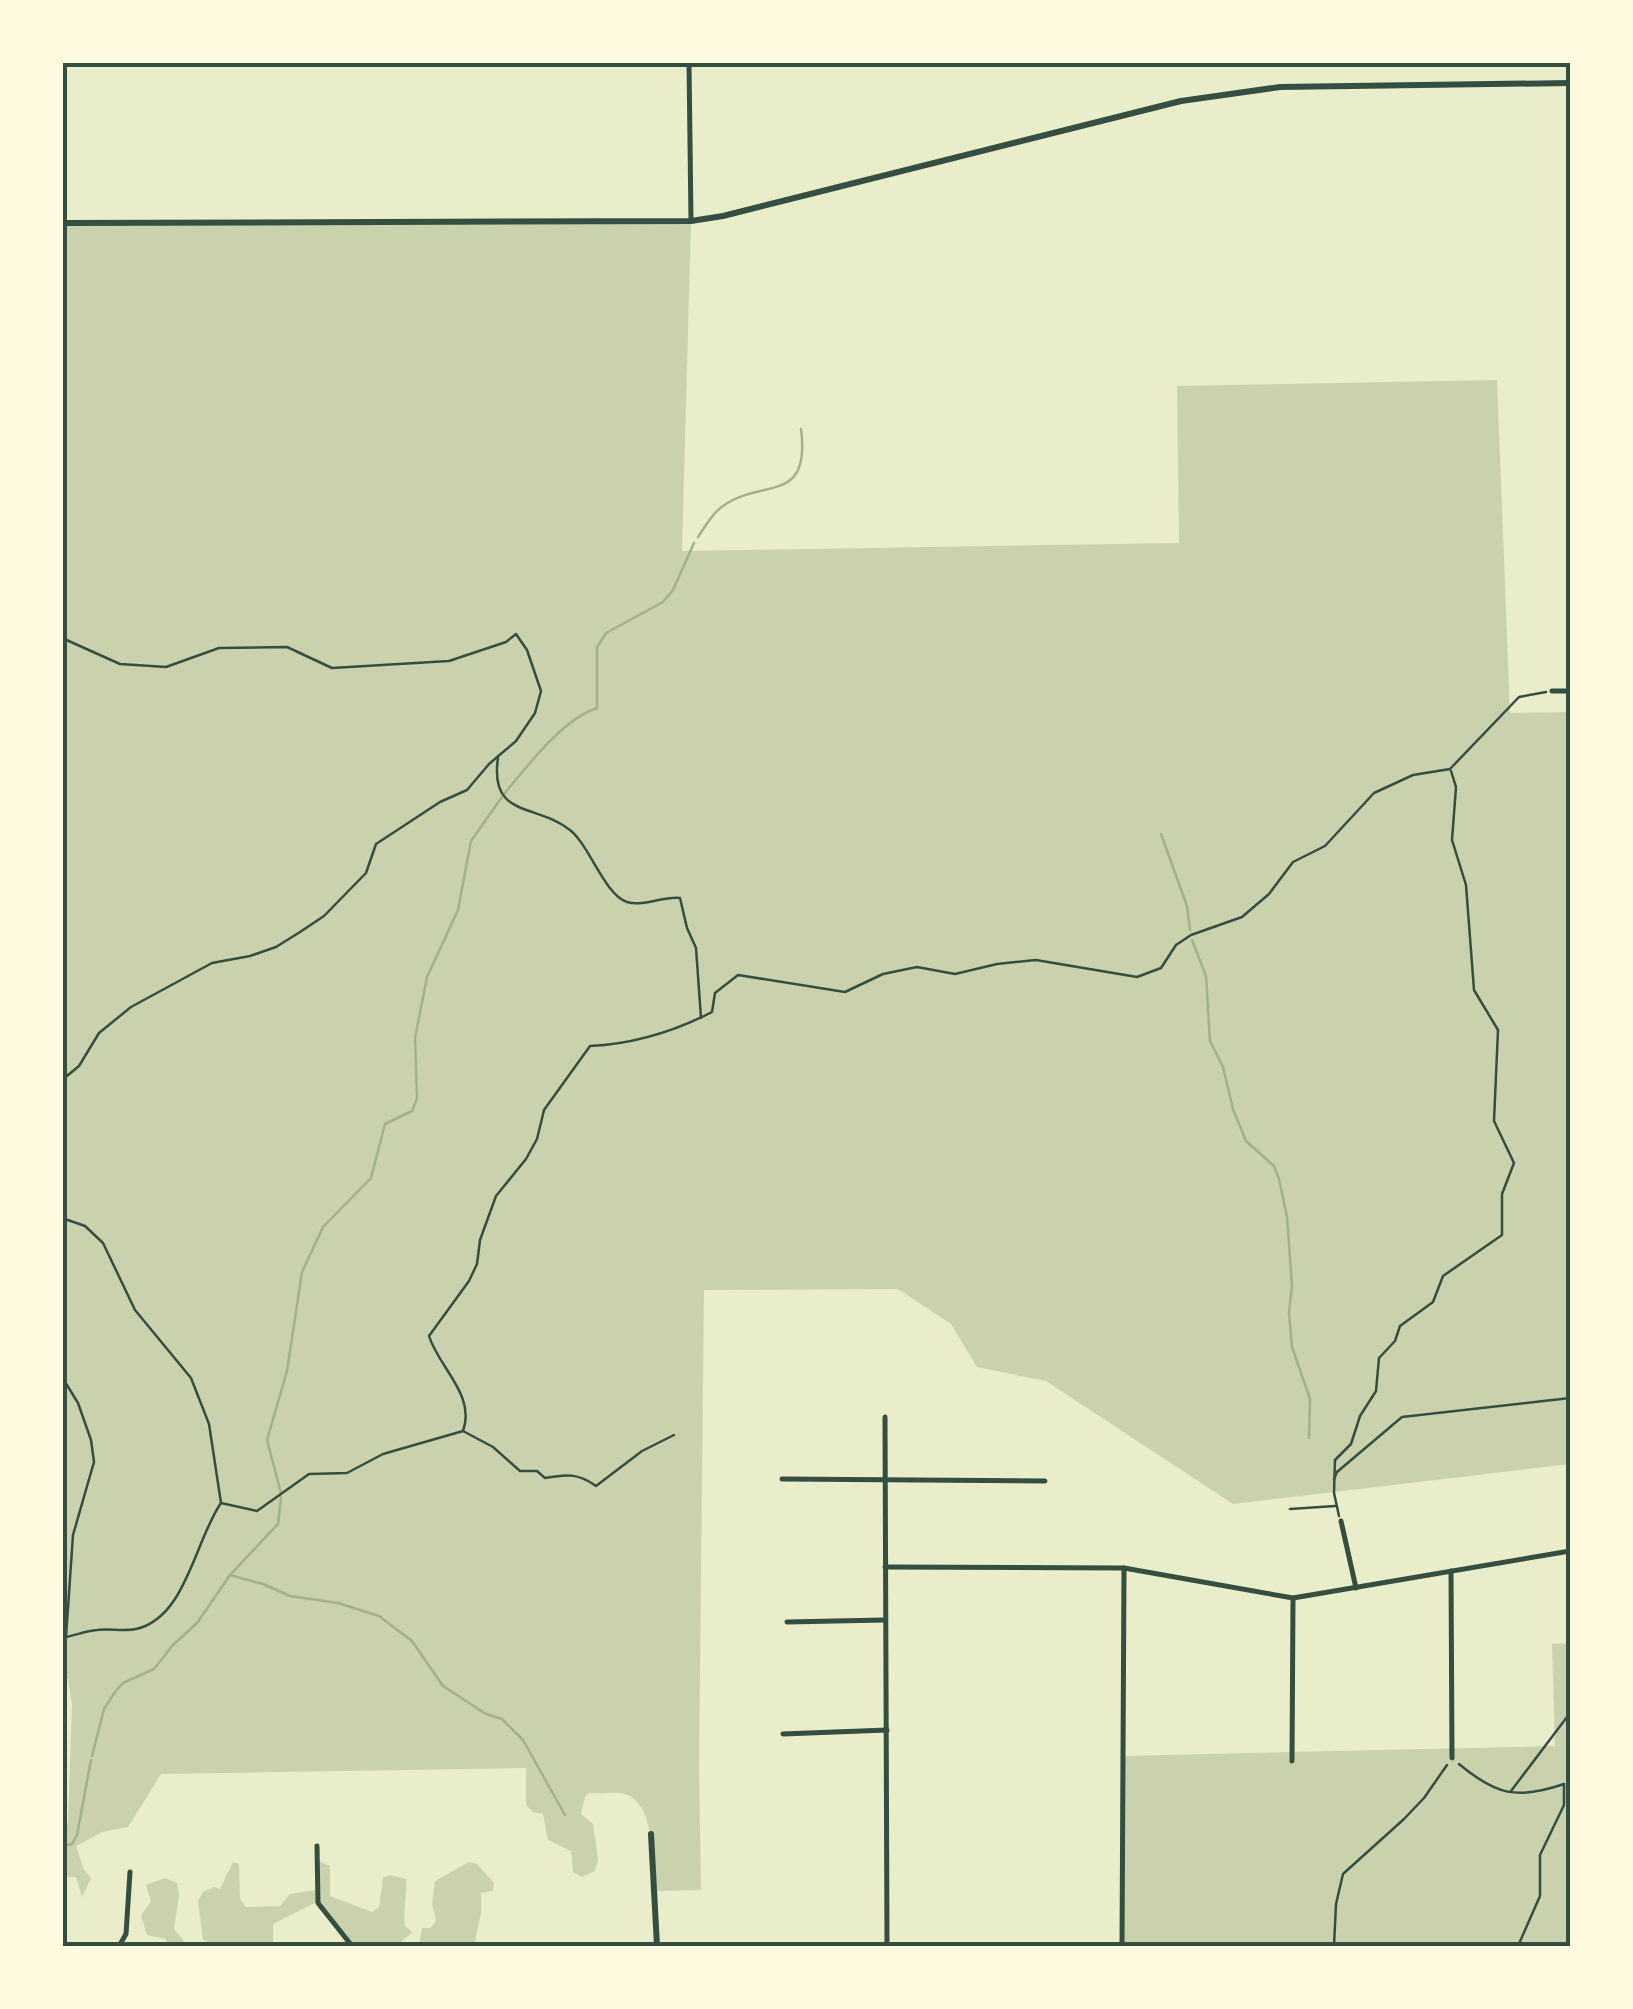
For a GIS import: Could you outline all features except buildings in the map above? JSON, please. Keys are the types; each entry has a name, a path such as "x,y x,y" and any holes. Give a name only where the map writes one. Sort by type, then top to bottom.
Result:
{"street":[{"path":"689,62 691,221"},
{"path":"62,223 691,221 1181,101 1280,87 1570,82"},
{"path":"1552,691 1570,692"},
{"path":"886,1417 887,1946"},
{"path":"782,1479 1044,1481"},
{"path":"1341,1520 1356,1588"},
{"path":"885,1567 1124,1568 1293,1598 1570,1551"},
{"path":"1122,1946 1124,1568"},
{"path":"1452,1571 1452,1758"},
{"path":"1292,1761 1293,1598"},
{"path":"787,1622 884,1620"},
{"path":"784,1734 887,1730"},
{"path":"650,1834 657,1946"},
{"path":"317,1846 318,1903 352,1946"},
{"path":"119,1946 126,1934 130,1872"}],"path":[{"path":"62,638 120,664 166,666 219,648 287,647 332,668 449,661 506,642 516,634 528,650 541,690 535,713 516,741 468,790 440,802 376,844 366,873 324,916 276,947 236,961 212,963 131,1007 99,1033 79,1066 62,1080"},
{"path":"463,1431 467,1422 465,1398 428,1336 469,1281 496,1196 537,1140 544,1110 590,1046 649,1038 701,1018 712,1012 715,993 738,975 845,992 883,974 917,967 955,974 1036,960 1137,977 1161,968 1176,945 1191,934 1242,918 1269,894 1293,862 1325,846 1374,792 1412,775 1450,770 1519,697 1552,691"},
{"path":"498,756 500,792 514,807 550,818 572,830 618,897 639,904 680,898 696,948 701,1018"},
{"path":"1341,1520 1336,1506 1335,1460 1351,1444 1360,1416 1376,1391 1379,1358 1395,1341 1400,1326 1434,1302 1443,1276 1502,1235 1502,1194 1514,1163 1494,1121 1498,1030 1474,990 1466,885 1452,840 1456,788 1450,770"},
{"path":"62,1218 85,1226 103,1243 135,1310 191,1378 209,1424 221,1503 207,1523 178,1592 154,1622 137,1629 98,1629 66,1636 73,1535 94,1462 92,1440 78,1403 62,1376"},
{"path":"1334,1480 1337,1472 1402,1416 1570,1398"},
{"path":"221,1503 258,1511 310,1474 347,1474 383,1454 463,1431 493,1447 520,1471 538,1471 545,1478 582,1476 596,1486 631,1458 674,1435"},
{"path":"1290,1508 1336,1506"},
{"path":"1510,1792 1570,1713"},
{"path":"1334,1946 1336,1904 1344,1874 1424,1798 1452,1758 1486,1787 1510,1792 1547,1790 1564,1784 1564,1805 1540,1855 1540,1896 1518,1946"}],"green space":[{"path":"691,221 682,551 1179,543 1177,386 1497,380 1510,713 1570,712 1570,1464 1233,1504 1046,1381 977,1367 951,1324 898,1289 704,1290 701,1890 654,1891 646,1819 632,1797 620,1793 589,1793 585,1797 581,1814 593,1824 598,1859 595,1871 582,1877 573,1872 571,1851 548,1840 543,1814 526,1805 526,1768 161,1774 128,1827 102,1832 76,1846 91,1878 82,1897 76,1877 68,1877 63,1863 72,1704 68,1679 63,1678 63,223"},
{"path":"1570,1643 1570,1946 1122,1946 1123,1756 1555,1746 1552,1644"},
{"path":"318,1861 330,1866 330,1896 372,1912 379,1907 383,1878 390,1875 406,1879 405,1926 412,1932 399,1946 354,1946 319,1903"},
{"path":"233,1862 239,1864 240,1899 246,1907 280,1906 290,1894 315,1890 317,1902 273,1924 273,1946 219,1946 203,1940 198,1901 203,1892 214,1887 220,1889"},
{"path":"469,1862 477,1864 494,1883 493,1891 481,1893 474,1946 419,1946 422,1928 431,1928 436,1921 432,1904 435,1881"},
{"path":"165,1878 177,1883 174,1929 188,1946 169,1946 165,1939 147,1935 141,1915 151,1902 146,1885"}],"waterway":[{"path":"698,537 723,506 791,479 799,469 801,429"},
{"path":"505,793 559,732 597,708 597,647 606,633 663,602 673,590 694,543"},
{"path":"281,1493 267,1440 287,1371 302,1272 323,1227 371,1178 385,1124 412,1111 417,1099 415,1038 427,977 458,910 471,841 502,797"},
{"path":"1161,834 1187,906 1190,930"},
{"path":"1192,940 1206,976 1210,1041 1223,1067 1233,1109 1246,1141 1274,1166 1279,1179 1287,1217 1292,1347 1310,1399 1309,1438"},
{"path":"92,1756 104,1709 115,1692 123,1683 154,1669 197,1623 230,1575 278,1524 281,1497"},
{"path":"230,1575 290,1596 338,1603 379,1616 412,1641 443,1686 486,1714 502,1719 523,1740 565,1815"},
{"path":"62,1846 72,1844 77,1835 91,1760"}]}
